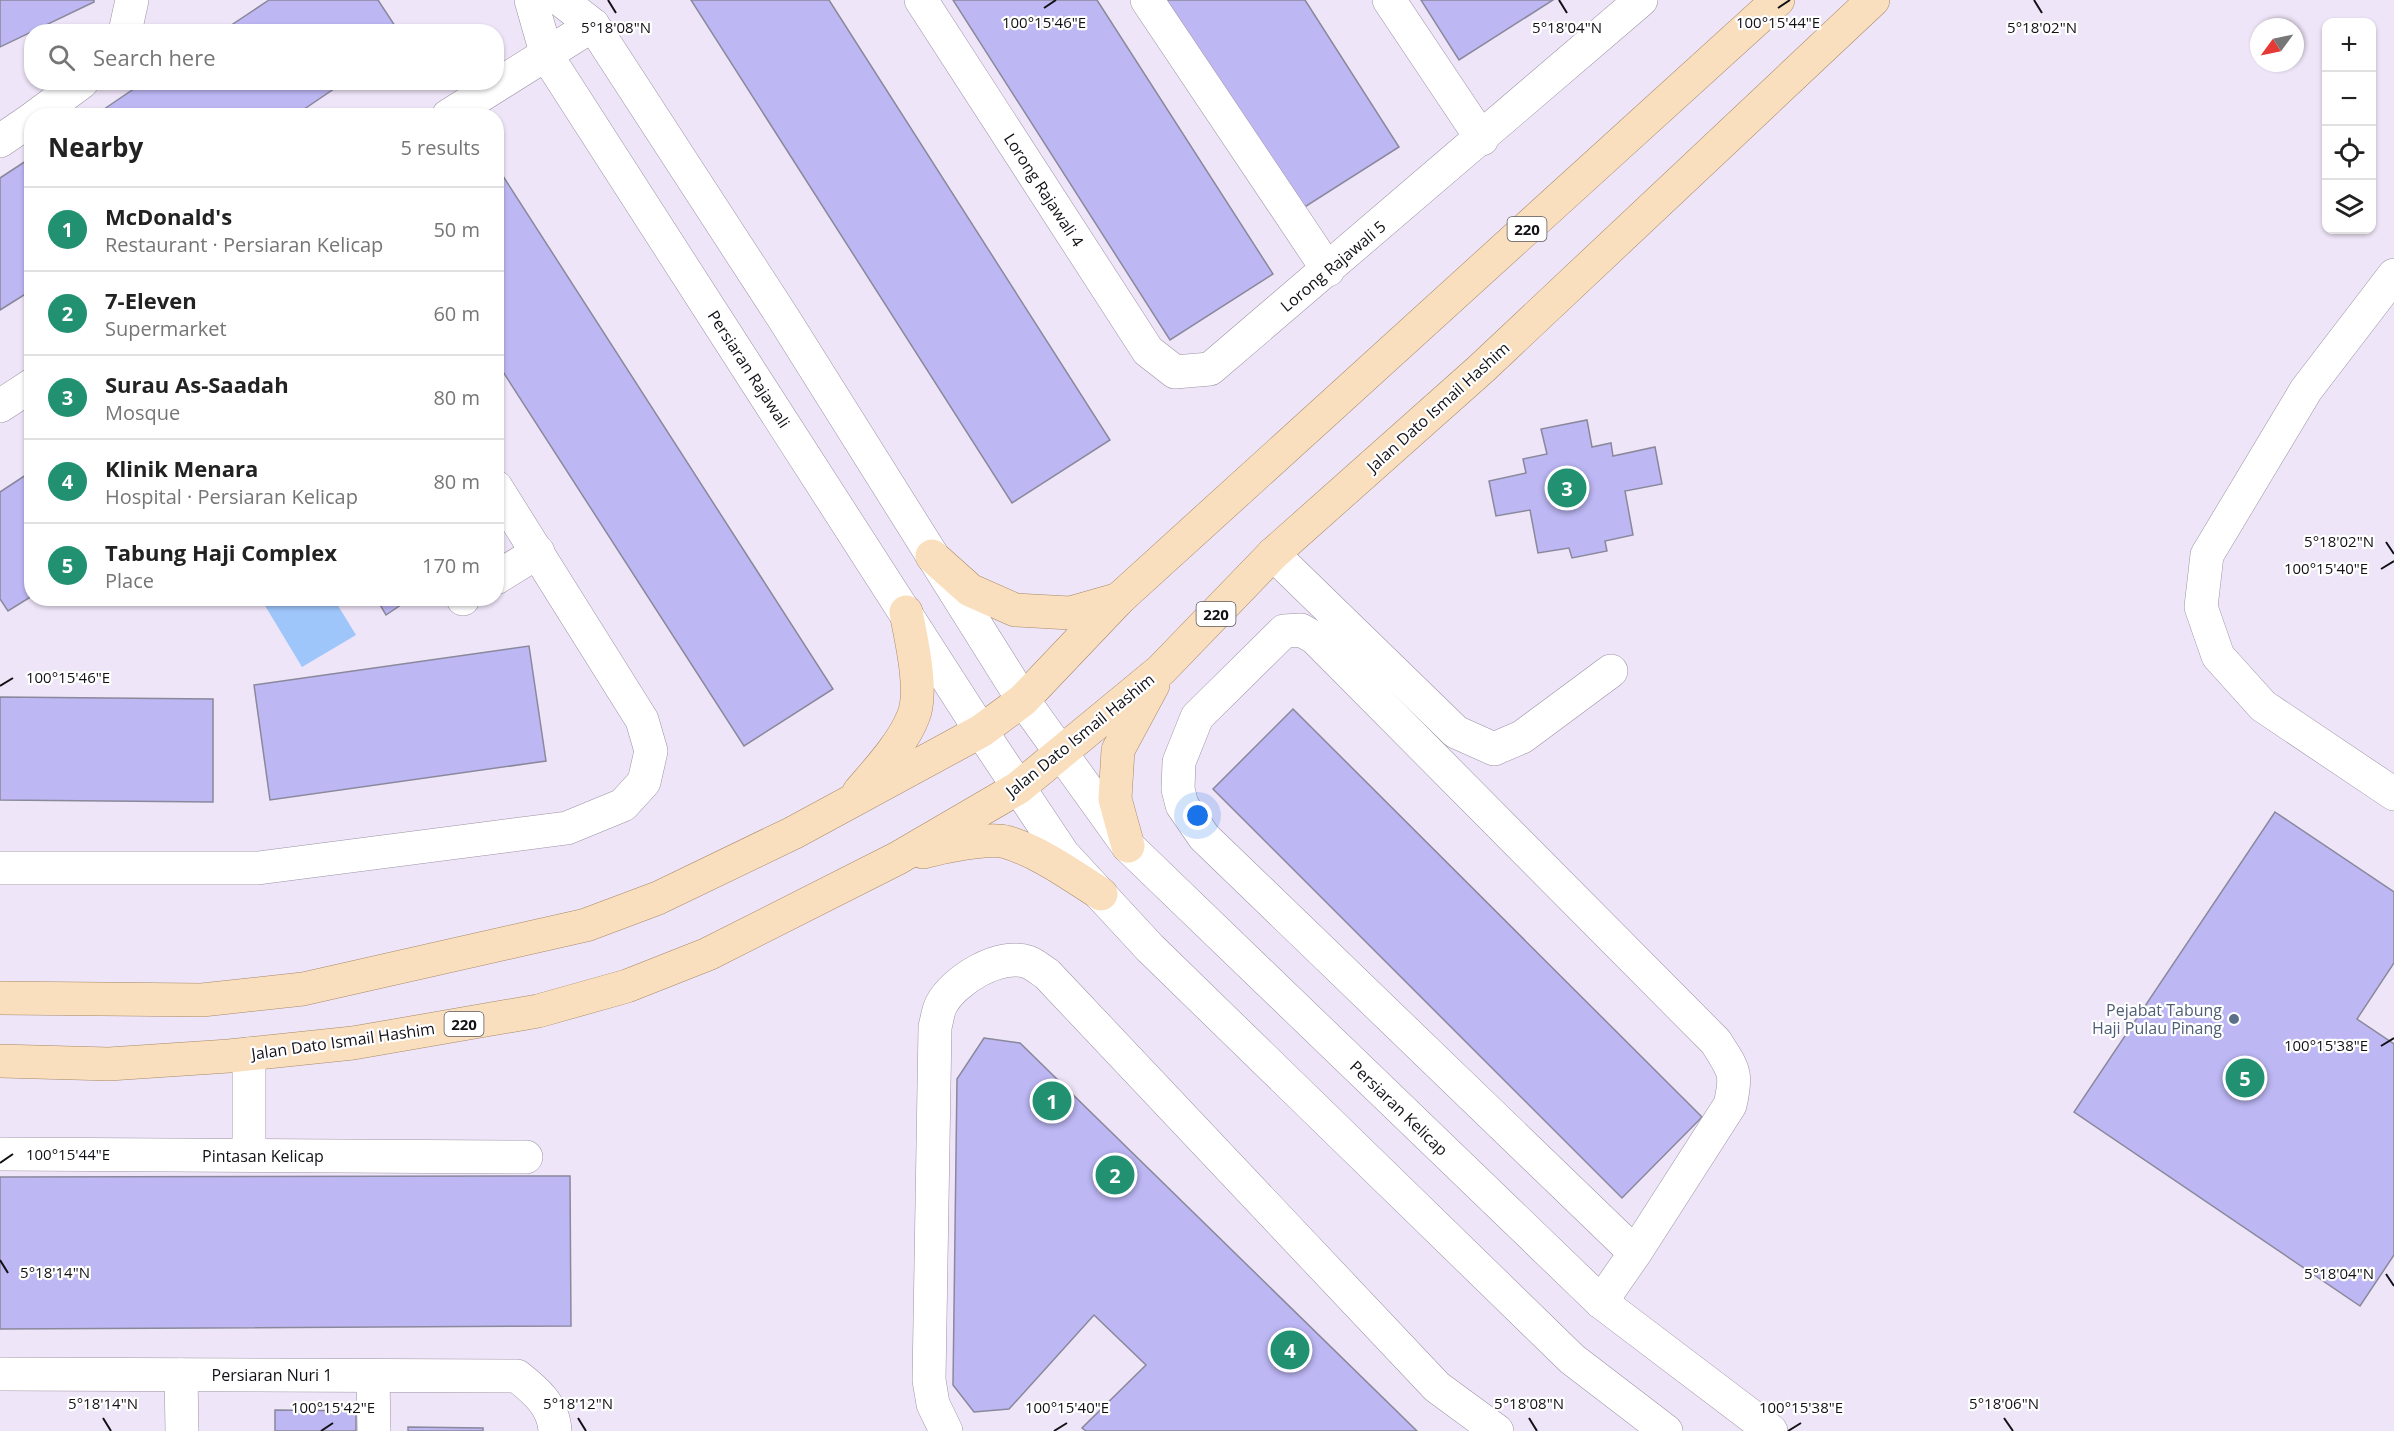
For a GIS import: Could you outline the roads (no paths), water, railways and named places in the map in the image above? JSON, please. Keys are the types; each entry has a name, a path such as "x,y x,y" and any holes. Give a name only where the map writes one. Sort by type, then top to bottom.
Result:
{"main road":[{"name":"220","path":"0,998 202,1000 303,988 509,945 586,926 658,898 848,804 981,731 1023,700 1120,598 1778,0"},
{"name":"Jalan Dato Ismail Hashim","path":"0,1061 109,1064 249,1054 353,1043 538,1011 627,986 708,954 898,858 1018,788 1161,670 1273,554 1481,369 1873,0"},
{"path":"932,556 970,590 1015,610 1070,613 1120,598"},
{"path":"848,804 884,762 914,716 917,665 906,612"},
{"path":"1128,846 1115,799 1118,750 1161,670"},
{"path":"898,858 951,845 1005,842 1054,864 1101,894"}],"street":[{"path":"127,24 132,0"},
{"name":"Persiaran Rajawali","path":"531,0 546,56 1018,788"},
{"path":"561,0 593,26 790,329 1023,700"},
{"name":"Lorong Rajawali 4","path":"921,0 1148,351 1175,372"},
{"path":"1147,0 1328,270"},
{"path":"1389,0 1482,139"},
{"name":"Lorong Rajawali 5","path":"1175,372 1210,369 1482,139 1632,3"},
{"path":"504,82 593,26"},
{"path":"47,108 71,90"},
{"path":"461,108 490,90"},
{"path":"0,141 24,124"},
{"path":"2394,275 2306,390 2207,555 2201,607 2218,656 2263,706 2394,794"},
{"path":"0,406 24,390"},
{"path":"0,868 258,868 567,828 623,805 644,782 651,751 642,720 504,499"},
{"path":"504,573 538,552"},
{"path":"1273,554 1456,732 1494,749 1522,737 1611,671"},
{"path":"1601,1302 1635,1253 1730,1105 1735,1082 1732,1069 1716,1042 1315,638 1301,630 1284,631 1197,717 1179,762 1178,789 1182,806 1204,837 1635,1253"},
{"name":"Persiaran Kelicap","path":"1023,700 1058,753 1128,846 1601,1302 1771,1431"},
{"path":"1018,788 1063,854 1150,948 1572,1359 1666,1431"},
{"path":"946,1431 933,1404 929,1380 935,1027 941,1005 956,986 983,969 1004,960 1027,962 1047,974 1437,1387 1497,1431"},
{"path":"249,1054 249,1155"},
{"name":"Pintasan Kelicap","path":"0,1154 526,1157"},
{"name":"Persiaran Nuri 1","path":"0,1374 517,1376 538,1392 555,1419 555,1431"},
{"path":"181,1375 182,1431"},
{"path":"374,1376 374,1431"}],"water":[{"path":"265,606 338,606 356,635 302,667"}],"place":[{"name":"Surau As-Saadah","path":"1567,488"},
{"name":"Pejabat Tabung Haji Pulau Pinang","path":"2234,1019"},
{"name":"Tabung Haji Complex","path":"2245,1078"},
{"name":"McDonald's","path":"1052,1101"},
{"name":"7-Eleven","path":"1115,1175"},
{"name":"Klinik Menara","path":"1290,1350"}]}
